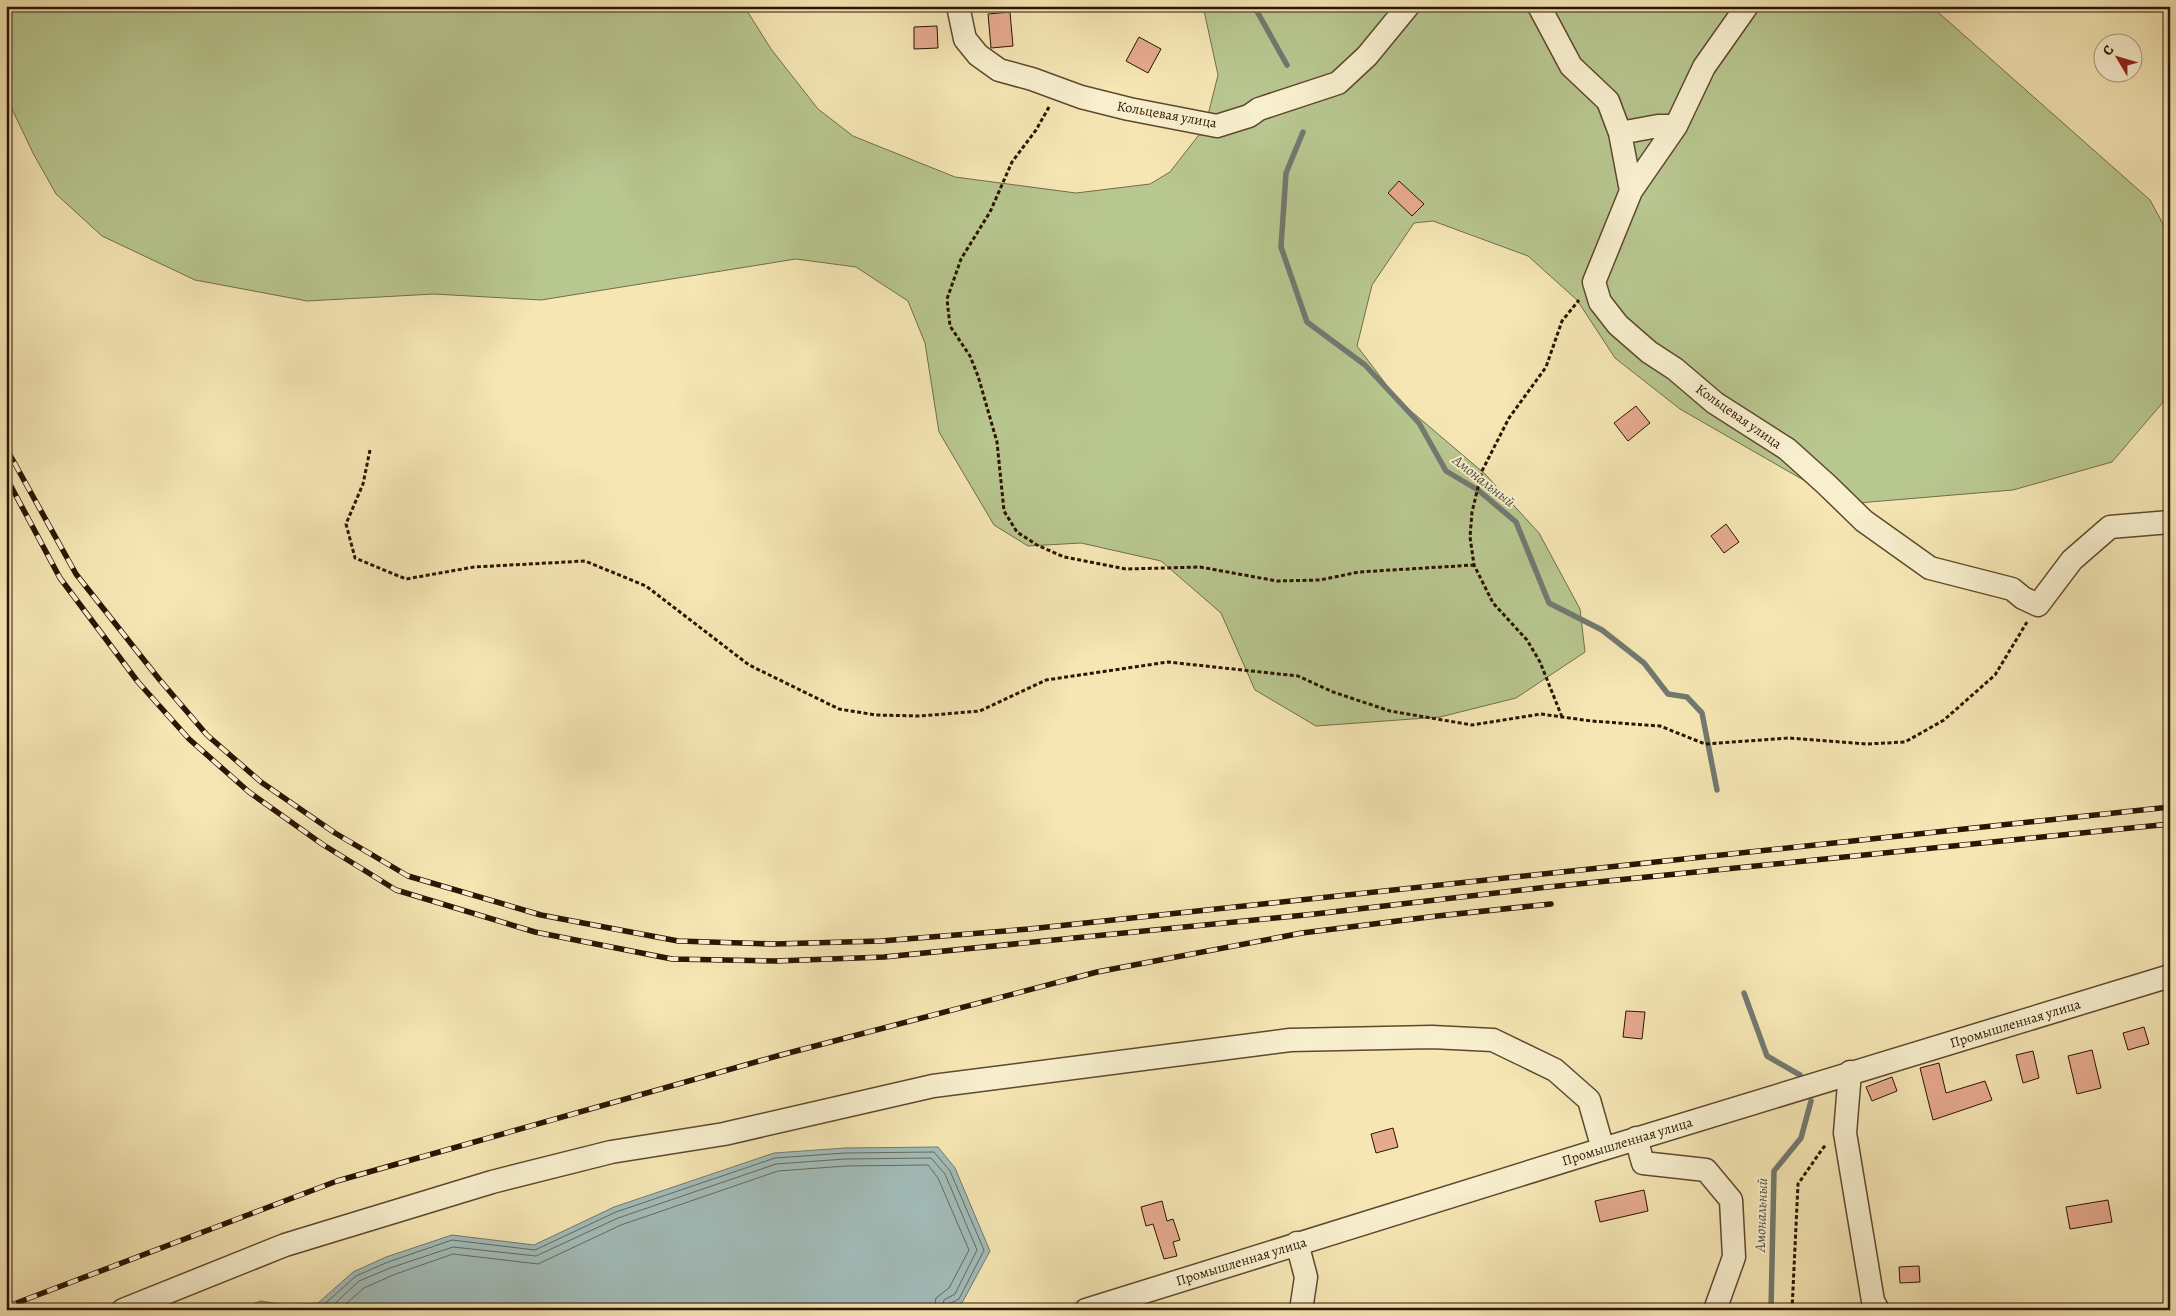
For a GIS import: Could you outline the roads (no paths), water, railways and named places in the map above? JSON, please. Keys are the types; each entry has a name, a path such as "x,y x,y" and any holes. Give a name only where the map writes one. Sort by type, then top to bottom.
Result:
{"street":[{"name":"Кольцевая улица","path":"958,6 965,39 978,55 999,70 1081,97 1129,109 1217,126 1249,116 1259,108 1338,83 1367,56 1408,6"},
{"path":"1539,6 1571,66 1608,101 1620,134 1632,191"},
{"path":"1632,191 1676,126 1704,67 1747,6"},
{"path":"1620,134 1658,126 1676,126"},
{"name":"Кольцевая улица","path":"1632,191 1594,282 1600,302 1618,325 1649,352 1675,368 1715,402 1787,449 1864,521 1930,568 2012,588 2023,598 2038,604 2072,560 2110,528 2170,522"},
{"name":"Промышленная улица","path":"1086,1310 1850,1072 2170,976"},
{"path":"123,1310 285,1245 492,1182 611,1152 724,1134 933,1086 1290,1040 1432,1037 1493,1040 1555,1070 1589,1100 1603,1149"},
{"path":"1850,1072 1845,1133 1873,1301 1878,1310"},
{"path":"1636,1138 1643,1164 1706,1170 1732,1200 1734,1257 1715,1310"},
{"path":"1297,1243 1306,1277 1302,1310"}],"water":[{"path":"938,1147 955,1168 990,1251 962,1303 947,1310 241,1310 260,1301 287,1305 318,1303 353,1272 386,1257 452,1235 534,1245 614,1207 774,1153 845,1148"}],"waterway":[{"path":"1254,6 1287,65"},
{"name":"Амональный","path":"1303,132 1286,173 1281,247 1307,322 1365,365 1419,423 1446,471 1478,490 1516,522 1549,603 1602,630 1644,663 1668,694 1687,697 1702,713 1717,790"},
{"name":"Амональный","path":"1744,993 1767,1056 1800,1075"},
{"name":"Амональный","path":"1771,1310 1774,1171 1801,1138 1811,1101"}],"railway":[{"path":"6,442 10,455 76,574 159,679 207,735 261,782 335,833 408,876 541,915 678,941 774,944 881,941 1029,929 2170,807"},
{"path":"6,477 60,578 138,682 189,739 249,792 322,844 396,890 535,932 672,959 776,961 884,957 1315,914 1548,887 2170,824"},
{"path":"6,1307 337,1181 777,1056 1097,972 1302,933 1551,904"}]}
